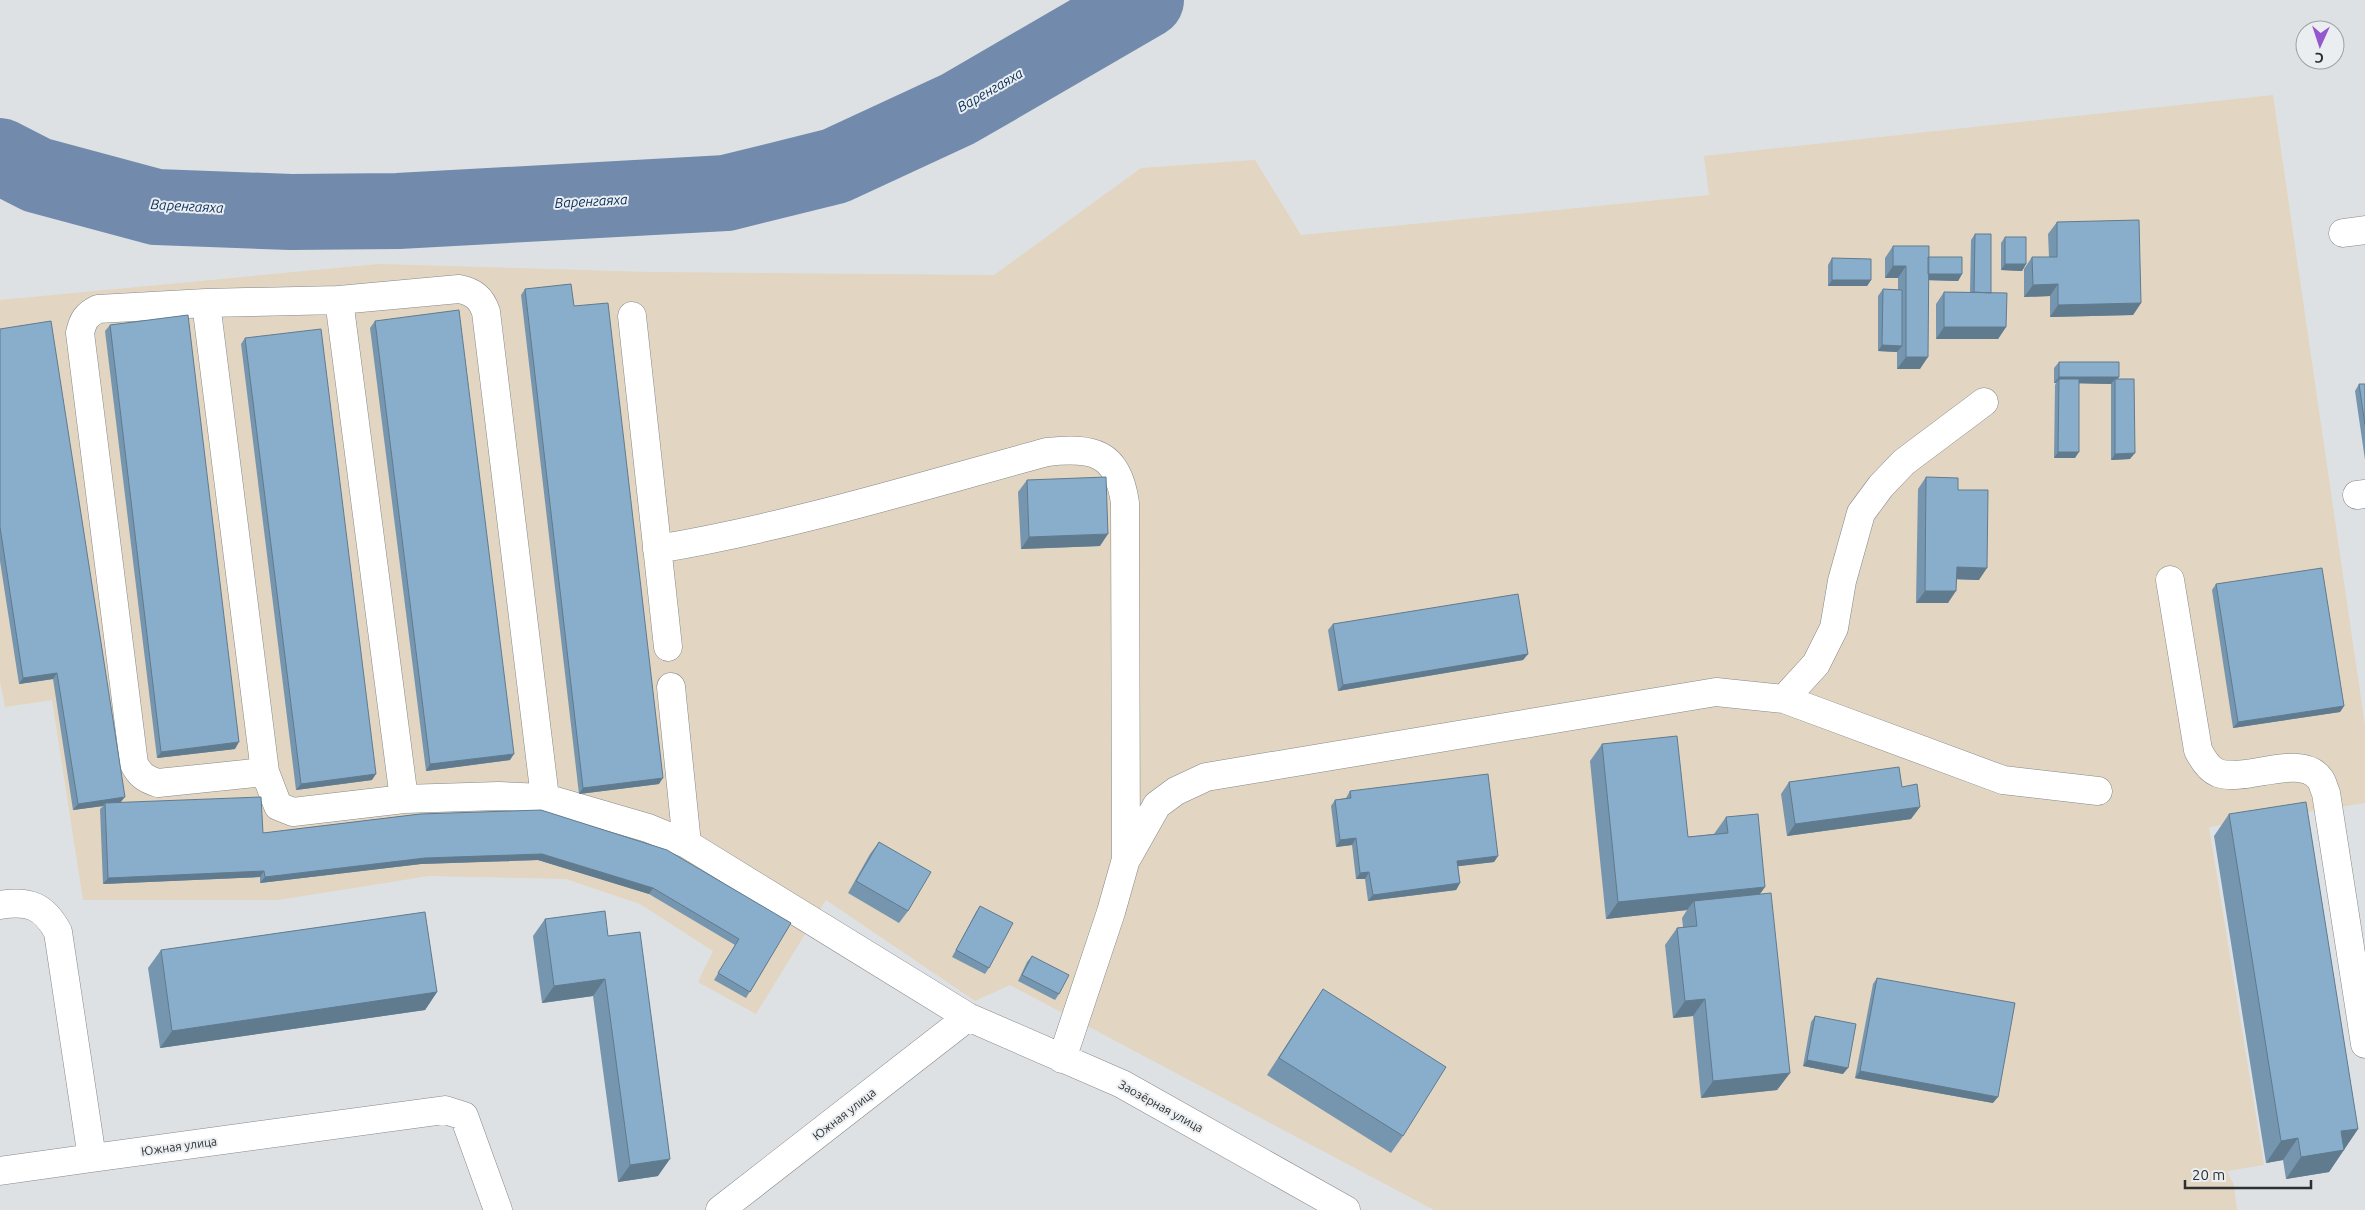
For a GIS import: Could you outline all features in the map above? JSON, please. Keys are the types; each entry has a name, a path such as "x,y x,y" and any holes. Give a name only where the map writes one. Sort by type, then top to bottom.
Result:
{"street":[{"path":"265,772 158,783 147,780 139,774 134,764 80,333 82,322 88,314 98,309 206,303 340,300 459,289 471,291 482,301 486,312 546,798"},
{"path":"340,300 404,799"},
{"name":"Заозёрная улица","path":"206,303 265,772 278,806 293,812 404,799 499,796 546,798 648,828 687,844 968,1017 1122,1084 1346,1210"},
{"path":"632,316 668,647"},
{"path":"1784,699 1816,664 1834,628 1842,581 1861,512 1881,486 1904,462 1984,402"},
{"path":"657,548 710,540 785,522 1047,452 1072,449 1096,453 1113,464 1122,484 1125,503 1126,859"},
{"path":"2170,580 2198,750 2204,763 2217,772 2234,775 2290,768 2308,770 2320,778 2326,793 2365,1044"},
{"path":"671,687 687,844"},
{"path":"1062,1059 1111,912 1126,859 1157,805 1176,791 1206,777 1716,692 1784,699 2002,780 2098,791"},
{"path":"0,905 19,902 39,908 50,917 58,932 92,1158 0,1171"},
{"name":"Южная улица","path":"720,1210 968,1017"},
{"name":"Южная улица","path":"92,1158 445,1110 464,1116 498,1210"}],"shaded area":[{"path":"2273,95 2365,726 2365,803 2209,827 2264,1165 2227,1171 2234,1185 2237,1210 1434,1210 1010,985 975,1001 826,900 756,1014 698,982 713,951 640,904 566,879 429,876 278,900 83,900 52,700 5,707 0,681 0,300 379,264 650,272 994,275 1141,168 1255,160 1301,235 1709,195 1704,156"}],"building":[{"path":"2139,220 2141,303 2058,305 2058,284 2033,285 2032,257 2057,257 2057,222"},
{"path":"1975,234 1991,234 1991,293 1974,292"},
{"path":"2005,237 2026,237 2026,264 2005,264"},
{"path":"1893,246 1929,246 1928,357 1906,357 1906,266 1893,266"},
{"path":"1928,257 1962,257 1962,274 1928,274"},
{"path":"1832,258 1871,259 1871,280 1832,280"},
{"path":"571,284 574,306 608,303 663,778 583,788 525,289"},
{"path":"1883,289 1902,290 1902,346 1882,345"},
{"path":"1944,292 2007,293 2006,327 1944,327"},
{"path":"459,310 514,754 430,764 375,321"},
{"path":"188,315 239,742 161,752 110,325"},
{"path":"51,321 125,797 78,804 57,673 23,678 0,527 0,329"},
{"path":"321,329 376,774 301,784 245,338"},
{"path":"2059,362 2119,362 2119,377 2059,377"},
{"path":"2059,379 2079,379 2079,452 2058,452"},
{"path":"2115,379 2134,379 2135,453 2115,454"},
{"path":"2359,384 2365,384 2365,425"},
{"path":"1106,477 1108,534 1029,537 1027,480"},
{"path":"1926,477 1958,478 1958,490 1988,490 1987,568 1957,567 1956,591 1925,591"},
{"path":"2322,568 2344,706 2238,722 2216,584"},
{"path":"1518,594 1528,654 1343,685 1333,624"},
{"path":"1677,736 1688,837 1728,833 1726,817 1758,814 1765,887 1618,902 1602,744"},
{"path":"1899,767 1902,787 1917,784 1920,807 1795,824 1789,782"},
{"path":"1488,774 1498,856 1457,861 1460,883 1373,895 1369,872 1360,873 1356,838 1340,840 1335,800 1351,798 1350,791"},
{"path":"261,797 263,833 420,814 541,810 667,850 791,923 750,992 718,973 739,939 653,888 542,854 425,858 265,877 264,871 108,878 105,803"},
{"path":"2306,802 2358,1129 2341,1131 2344,1150 2301,1157 2298,1138 2281,1141 2229,814"},
{"path":"879,842 931,872 908,911 856,881"},
{"path":"1771,893 1790,1073 1713,1081 1705,999 1685,1001 1677,928 1697,926 1694,901"},
{"path":"980,906 1013,923 989,968 956,950"},
{"path":"605,911 608,936 640,932 670,1159 630,1165 605,979 554,986 545,919"},
{"path":"425,912 437,992 172,1031 161,950"},
{"path":"1032,956 1069,975 1059,994 1022,975"},
{"path":"1877,978 2015,1003 1998,1097 1860,1071"},
{"path":"1323,989 1446,1067 1403,1136 1279,1058"},
{"path":"1815,1016 1856,1024 1848,1068 1807,1060"}],"waterway":[{"name":"Варенгаяха","path":"0,156 37,175 156,207 291,212 398,211 726,193 835,166 958,109 1146,0"}]}
